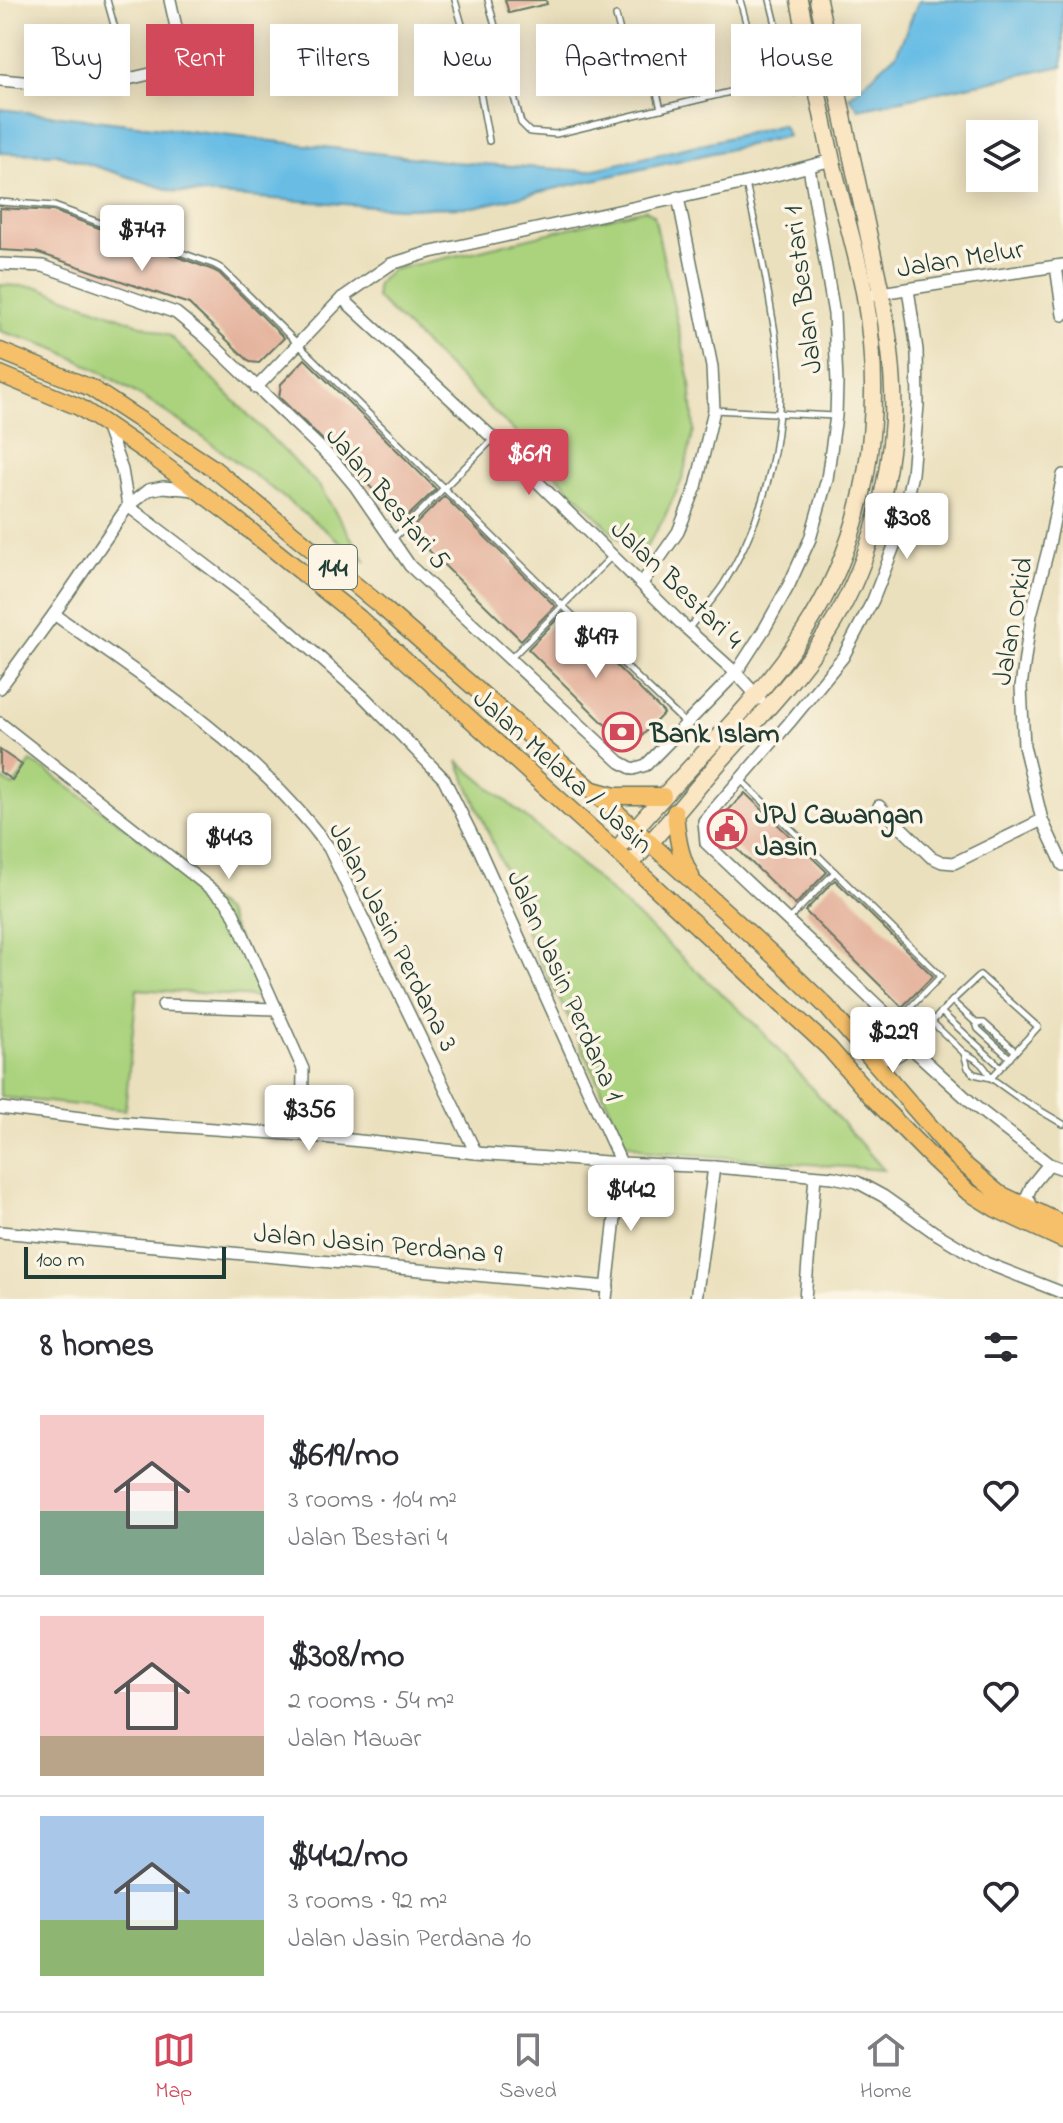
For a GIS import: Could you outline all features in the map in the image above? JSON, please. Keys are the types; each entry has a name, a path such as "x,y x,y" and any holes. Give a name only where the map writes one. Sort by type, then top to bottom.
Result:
{"main road":[{"name":"Jalan Melaka / Jasin","path":"0,351 91,388 213,468 382,607 591,789 774,956 826,1006 980,1180 998,1193 1063,1224"},
{"name":"Jalan Melaka / Jasin","path":"0,374 79,407 105,424 199,491 359,618 829,1048 871,1096 967,1191 996,1209 1063,1240"},
{"path":"591,789 615,796 663,796"},
{"path":"675,812 682,860 696,885"}],"street":[{"path":"130,79 163,71 177,55 180,45 170,0"},
{"path":"616,851 663,796 828,632 858,574 878,514 893,420 890,341 832,160 799,0"},
{"path":"818,0 873,294"},
{"path":"0,80 24,82"},
{"path":"256,388 342,298 391,264 427,253 746,183 832,160"},
{"name":"Jalan Bestari 1","path":"736,673 789,585 810,539 827,479 836,416 834,314 809,167"},
{"path":"642,583 678,532 696,487 714,410 712,367 678,197"},
{"name":"Jalan Bestari 5","path":"0,264 43,266 176,313 334,461 410,566 620,762 633,769 646,765 736,673"},
{"path":"1059,266 1063,315"},
{"name":"Jalan Melur","path":"873,294 1059,266"},
{"path":"908,289 917,350 918,405 912,474 898,536 873,600 843,657 704,821 706,843 895,1022 909,1046 976,1107 1049,1164 1063,1169"},
{"name":"Jalan Bestari 4","path":"342,298 494,439 762,700"},
{"path":"105,424 122,470 128,506"},
{"name":"Jalan Orkid","path":"1063,475 1031,615 1021,687 1024,746 1042,820 1063,865"},
{"path":"0,688 128,506 148,490 163,487 199,491"},
{"name":"Jalan Jasin Perdana 1","path":"128,506 273,616 365,698 444,779 480,851 621,1163"},
{"name":"Jalan Jasin Perdana 3","path":"54,614 217,734 271,780 306,817 329,848 476,1153"},
{"path":"630,864 650,844 762,700"},
{"path":"0,723 225,900 303,1069 302,1135"},
{"path":"879,806 931,857 942,862 954,863 1042,820"},
{"path":"163,1005 275,1009"},
{"path":"866,1053 885,1059 900,1055 909,1046"},
{"path":"0,1108 114,1122 302,1135 476,1153 714,1167 857,1182 986,1263 1063,1293"},
{"path":"607,1293 621,1163"},
{"path":"1034,1212 1027,1196 1049,1164"},
{"path":"696,1299 714,1167"},
{"path":"805,1299 815,1176"},
{"name":"Jalan Jasin Perdana 9","path":"0,1232 607,1293"}],"lane":[{"path":"107,0 114,24"},
{"path":"455,0 462,24"},
{"path":"488,0 494,24"},
{"path":"514,96 521,123 530,132 556,134 755,86 761,78 740,0"},
{"path":"770,0 776,24"},
{"path":"616,16 618,24"},
{"path":"481,96 489,141"},
{"path":"658,96 661,109"},
{"path":"687,629 721,587 740,554 754,524 773,462 780,381 777,346 764,263 746,183"},
{"path":"0,202 54,206 215,265 685,723"},
{"path":"714,410 836,416"},
{"path":"392,540 494,439"},
{"path":"510,659 614,555"},
{"path":"741,780 941,976 895,1022"},
{"path":"789,919 835,872"},
{"path":"909,1046 980,975 1038,1027 991,1078"},
{"path":"952,1001 1010,1058"},
{"path":"941,1012 1001,1067"},
{"path":"932,1022 964,1053 984,1065 991,1078"},
{"path":"976,1023 984,1023 1015,1051"},
{"path":"964,1053 968,1068 974,1074 991,1078 1063,1124"}],"green space":[{"path":"645,209 654,215 690,381 694,430 682,480 663,520 645,549 629,549 517,434 376,297 377,284 391,270"},
{"path":"0,285 38,287 169,335 320,487 366,562 220,450 144,398 64,353 0,331"},
{"path":"458,761 567,852 758,1027 884,1170 648,1151 625,1142 566,1012 532,947 509,881"},
{"path":"31,762 138,837 226,913 261,990 256,997 137,989 125,1110 0,1097 0,778 13,786"}],"water":[{"path":"919,0 1063,0 1063,66 859,109 849,97 861,96 861,86 897,53"},
{"path":"0,109 452,162 587,171 782,125 788,136 474,207 398,208 176,192 57,154 0,153"}],"building":[{"path":"505,0 546,0 547,4 509,13"},
{"path":"0,208 53,211 213,270 284,338 259,363 250,362 189,304 36,252 0,250"},
{"path":"305,359 436,489 404,520 279,397 281,384"},
{"path":"444,496 555,606 521,640 409,531"},
{"path":"563,613 664,713 636,742 625,744 528,649"},
{"path":"0,750 22,765 12,780 0,772"},
{"path":"745,793 827,872 795,905 718,830 718,821"},
{"path":"835,880 933,976 902,1007 805,911"}],"place":[{"name":"Bank Islam","path":"622,732"},
{"name":"JPJ Cawangan Jasin","path":"727,829"}]}
